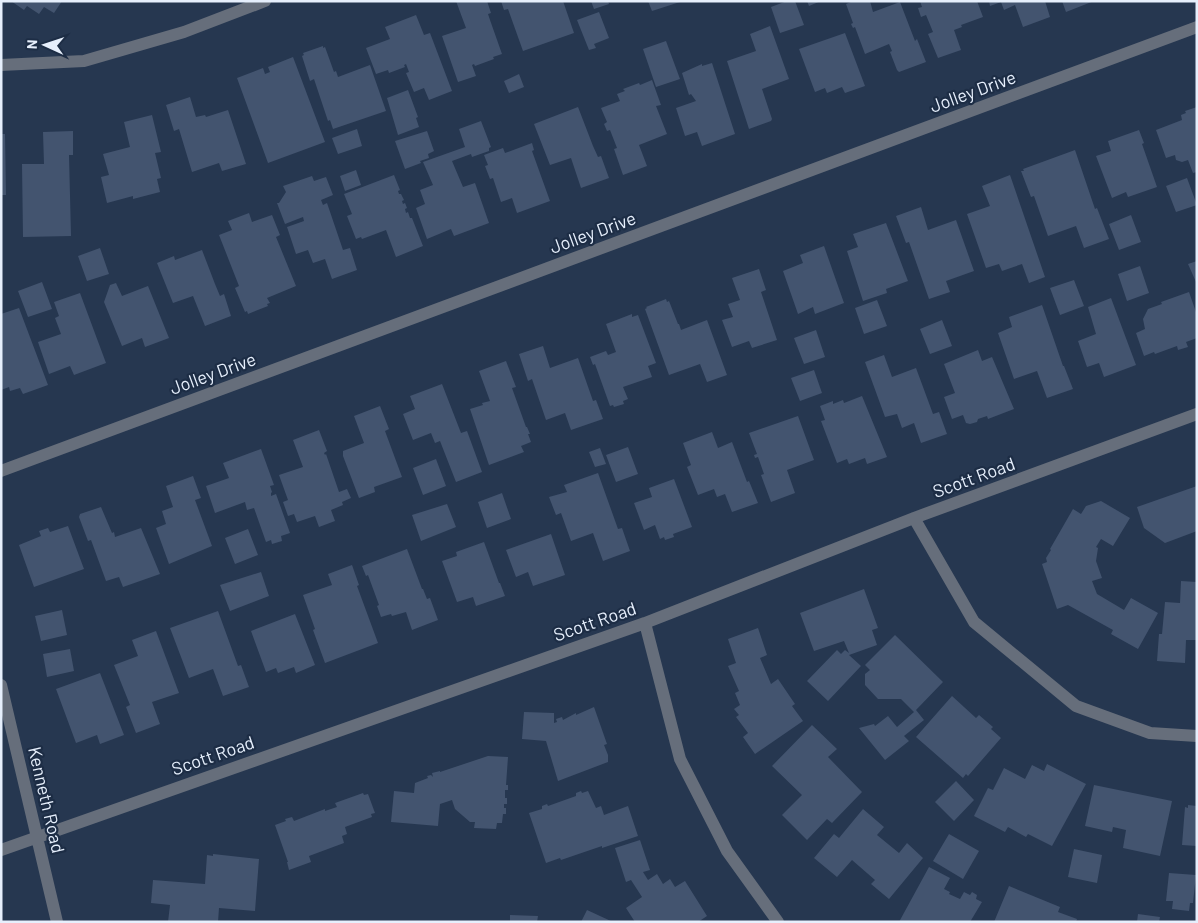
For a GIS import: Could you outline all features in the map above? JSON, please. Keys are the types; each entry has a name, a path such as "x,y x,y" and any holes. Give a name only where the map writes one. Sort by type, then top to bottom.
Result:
{"street":[{"path":"1,65 84,60 184,32 265,1"},
{"name":"Jolley Drive","path":"1,472 1197,27"},
{"name":"Scott Road","path":"1,850 645,623 914,518 1197,414"},
{"path":"914,518 974,622 1076,706 1150,733 1197,736"},
{"path":"645,623 680,759 726,851 778,922"},
{"name":"Kenneth Road","path":"1,685 57,922"}],"building":[{"path":"11,1 62,1 54,13 44,7 39,14 27,6 24,10"},
{"path":"456,1 487,1 491,13 488,14 502,54 475,66 474,64 472,65 476,76 458,82 442,36 466,28"},
{"path":"501,1 563,1 574,33 523,51 508,9 504,10"},
{"path":"591,1 608,1 609,4 594,9"},
{"path":"648,1 680,1 680,2 652,11"},
{"path":"787,1 795,1 804,25 780,33 771,7"},
{"path":"807,1 821,1 809,6"},
{"path":"853,1 870,1 873,12 900,2 915,41 917,39 926,62 899,72 890,52 892,51 889,44 865,54 855,27 853,28 851,24 853,23 846,4"},
{"path":"920,1 977,1 983,17 961,25 962,27 954,30 961,50 938,58 928,34 933,32 926,15 921,17 918,8 922,7"},
{"path":"989,1 1045,1 1050,17 1023,27 1015,5 1004,10 1001,2 990,6"},
{"path":"1062,1 1094,1 1066,12"},
{"path":"599,12 609,38 594,44 596,48 589,50 577,20"},
{"path":"416,15 424,35 430,33 452,91 429,100 424,88 414,92 406,73 409,72 406,64 404,65 405,67 389,73 388,70 376,74 366,48 390,39 385,27"},
{"path":"770,26 789,79 762,89 772,119 749,129 727,61 756,51 750,34"},
{"path":"845,33 865,86 845,93 842,87 827,93 825,88 815,92 799,49"},
{"path":"666,41 680,79 656,87 643,49"},
{"path":"323,46 338,77 370,65 386,111 333,129 330,120 328,121 314,79 310,81 302,56 304,55 303,53"},
{"path":"293,57 325,142 268,163 237,78 263,68 265,74 270,72 268,67"},
{"path":"712,63 735,134 702,146 697,132 685,136 676,108 696,101 691,94 689,95 682,73 702,64 702,66"},
{"path":"519,74 524,87 509,93 504,81"},
{"path":"652,80 661,105 656,106 667,134 639,145 647,166 623,175 614,149 617,148 610,130 607,131 604,124 607,122 601,108 620,101 617,94 625,91 623,89"},
{"path":"408,90 418,117 416,118 419,127 398,135 387,98"},
{"path":"190,97 196,117 205,115 206,117 228,110 246,164 222,171 219,163 192,172 179,129 174,131 166,105"},
{"path":"578,107 593,146 598,157 601,156 609,178 581,188 571,158 550,165 534,124"},
{"path":"1197,107 1197,172 1193,173 1188,160 1182,162 1176,160 1175,155 1166,158 1156,130 1182,120 1181,115 1186,113 1185,111"},
{"path":"152,115 161,152 155,153 161,178 157,179 160,192 133,199 133,196 107,203 101,177 109,175 103,154 130,147 124,122"},
{"path":"481,121 491,147 489,151 472,157 471,154 452,161 463,187 475,183 489,223 454,236 451,229 427,239 416,208 425,204 420,190 433,185 423,162 465,147 459,129"},
{"path":"357,129 362,146 338,154 332,138"},
{"path":"1139,130 1157,187 1128,197 1126,192 1112,198 1096,156 1111,151 1108,141"},
{"path":"73,131 73,155 69,155 71,236 23,237 22,164 44,164 43,132"},
{"path":"427,131 434,151 428,154 429,158 420,161 421,163 405,169 395,141"},
{"path":"1,134 5,134 6,195 1,195"},
{"path":"532,143 534,150 532,151 550,201 517,213 512,198 501,202 493,178 490,179 485,166 488,165 484,155 503,148 505,153"},
{"path":"1075,150 1095,209 1097,208 1109,239 1084,248 1076,226 1048,236 1034,196 1031,197 1021,171"},
{"path":"356,170 361,185 345,191 340,176"},
{"path":"394,175 400,190 398,191 399,194 401,194 404,200 402,201 403,204 405,203 407,208 405,209 406,213 408,212 410,218 412,218 423,246 396,257 386,230 362,239 361,237 356,239 347,216 352,214 344,194"},
{"path":"1010,175 1045,277 1029,283 1022,264 1002,271 999,264 986,268 967,214 990,206 982,186"},
{"path":"312,176 314,181 326,177 333,195 321,200 323,205 327,203 343,250 350,248 357,270 332,279 325,259 313,263 308,250 296,254 287,227 304,221 303,217 285,224 277,203 279,203 286,192 283,186"},
{"path":"1187,178 1197,205 1176,212 1166,186"},
{"path":"921,207 928,230 956,220 974,271 946,281 950,292 929,299 909,242 906,243 896,216"},
{"path":"249,213 252,222 272,215 280,235 276,237 296,286 267,298 270,303 267,304 268,306 248,314 247,311 245,312 235,288 239,286 219,235 232,230 228,221"},
{"path":"1131,215 1141,242 1119,250 1109,224"},
{"path":"886,223 908,281 886,289 887,293 863,301 847,251 858,247 853,234"},
{"path":"824,246 844,303 815,314 813,307 798,314 783,271 803,263 800,255"},
{"path":"100,248 109,274 87,281 78,256"},
{"path":"202,250 220,296 224,294 231,316 205,326 193,296 173,303 157,263 174,256 175,260"},
{"path":"1197,261 1197,282 1196,282 1188,264"},
{"path":"1140,266 1149,293 1127,301 1118,274"},
{"path":"759,269 766,290 761,292 777,340 752,348 749,341 732,347 722,320 733,317 728,304 740,300 732,278"},
{"path":"1074,280 1084,306 1060,315 1050,288"},
{"path":"42,282 52,309 28,317 18,291"},
{"path":"116,283 122,296 148,286 169,338 145,347 142,338 122,346 104,302 110,285"},
{"path":"1189,292 1197,315 1197,338 1186,342 1188,347 1178,350 1177,346 1144,356 1136,333 1145,329 1143,319 1148,309"},
{"path":"80,293 106,363 74,375 70,366 49,374 38,342 61,334 55,318 59,316 54,302"},
{"path":"1111,298 1136,365 1104,377 1099,363 1087,367 1078,341 1096,334 1088,307"},
{"path":"666,299 667,302 669,301 681,330 707,320 727,375 707,382 700,364 669,375 645,309"},
{"path":"877,300 887,326 864,334 855,308"},
{"path":"1042,305 1073,389 1047,398 1037,371 1014,379 998,333 1012,327 1009,317"},
{"path":"19,308 48,385 23,394 20,388 10,391 9,387 1,390 1,314"},
{"path":"632,314 632,317 638,315 656,363 648,366 652,377 623,387 628,399 623,401 624,404 614,407 613,405 610,406 595,364 593,365 590,357 606,351 608,355 616,352 606,324"},
{"path":"942,320 952,346 930,354 920,329"},
{"path":"816,330 825,357 804,364 794,338"},
{"path":"543,346 550,368 578,358 593,401 596,400 603,419 571,430 565,413 546,420 532,379 528,381 519,354"},
{"path":"978,350 982,361 992,357 1014,409 988,419 987,416 978,419 977,422 970,424 966,423 963,415 952,419 944,397 955,393 944,364"},
{"path":"884,355 892,377 916,368 933,414 939,412 947,434 921,443 914,423 902,428 897,414 885,417 865,362"},
{"path":"506,361 516,387 512,388 530,434 528,434 531,442 521,446 524,452 489,465 470,409 490,401 479,371"},
{"path":"814,370 822,393 800,401 791,378"},
{"path":"442,384 461,433 467,431 482,472 456,482 440,441 435,443 431,433 413,440 403,414 415,409 410,396"},
{"path":"862,396 887,457 867,464 865,458 849,464 847,459 837,463 821,421 825,420 820,406 833,401 833,404 843,400 844,403"},
{"path":"380,406 389,429 385,431 402,477 374,487 375,492 359,498 343,456 343,451 364,443 354,416"},
{"path":"798,416 814,460 787,470 795,493 771,502 761,475 764,474 758,457 755,458 754,455 757,454 749,433"},
{"path":"319,430 327,451 324,453 326,454 339,492 347,489 351,498 342,502 343,505 331,510 335,521 319,527 315,516 297,522 294,514 288,516 283,502 288,500 279,475 303,467 293,440"},
{"path":"712,432 718,448 732,442 747,482 749,481 758,503 732,512 725,494 717,497 714,489 698,495 687,467 691,465 683,443"},
{"path":"628,447 638,474 616,482 606,455"},
{"path":"600,448 606,464 595,467 589,452"},
{"path":"261,449 274,485 270,486 271,496 276,494 290,533 281,536 282,541 272,544 271,540 266,542 254,508 247,510 245,502 215,513 206,486 229,478 223,463"},
{"path":"436,459 446,486 423,495 413,468"},
{"path":"598,473 618,529 622,528 630,551 603,561 593,533 571,541 561,513 556,515 549,497 567,492 564,485"},
{"path":"193,476 201,498 195,500 212,546 169,564 156,528 166,524 162,511 173,507 166,486"},
{"path":"674,479 692,527 673,534 674,537 665,540 664,537 660,539 655,525 644,530 634,503 652,497 649,488"},
{"path":"1197,486 1197,531 1165,543 1144,528 1137,507"},
{"path":"502,493 511,519 487,528 478,502"},
{"path":"1101,501 1130,518 1113,546 1101,539 1096,547 1098,548 1096,561 1102,578 1092,581 1097,594 1124,610 1131,598 1158,613 1138,649 1111,634 1113,630 1068,605 1057,609 1042,564 1047,562 1046,558 1050,549 1073,509 1081,514 1086,506"},
{"path":"447,504 456,527 421,541 412,515"},
{"path":"101,507 115,537 141,528 160,574 123,587 119,577 106,581 91,540 88,541 79,517 80,514"},
{"path":"68,526 84,569 34,587 19,545 41,536 39,531 48,528 50,532"},
{"path":"248,529 258,555 235,564 225,538"},
{"path":"551,534 565,575 533,586 528,572 516,577 506,550"},
{"path":"484,542 505,596 476,606 473,597 457,602 442,561 457,556 456,552"},
{"path":"407,549 422,589 427,599 430,598 438,620 412,630 406,612 381,617 377,606 379,605 368,575 366,576 362,566"},
{"path":"352,565 359,585 357,586 378,643 325,663 303,595 332,585 328,574"},
{"path":"261,572 269,596 230,611 220,585"},
{"path":"1181,581 1197,582 1197,640 1186,640 1185,663 1157,661 1159,634 1162,634 1165,602 1180,603"},
{"path":"864,589 878,628 872,630 877,645 849,655 861,666 828,701 807,681 837,650 841,654 845,650 849,653 844,641 814,651 800,613"},
{"path":"62,610 67,635 41,641 35,616"},
{"path":"218,611 238,666 241,665 249,687 223,696 213,669 189,678 170,628"},
{"path":"295,614 315,665 296,673 294,667 278,673 276,668 266,672 251,631"},
{"path":"758,628 767,655 760,658 771,684 778,679 795,704 792,706 803,721 755,754 743,737 748,733 736,717 739,715 734,709 740,705 735,693 739,691 728,666 736,663 728,639"},
{"path":"156,631 179,693 152,702 160,724 136,733 126,707 130,705 114,665 138,656 132,640"},
{"path":"895,635 943,682 916,710 924,720 904,736 909,741 885,760 859,728 874,724 875,726 888,716 897,727 914,712 901,699 878,699 865,685 865,674 870,670 865,665"},
{"path":"70,649 74,671 47,677 43,654"},
{"path":"100,673 124,735 100,744 97,735 76,743 56,689"},
{"path":"952,696 976,718 979,715 993,727 991,729 1001,738 968,776 966,774 963,778 916,737"},
{"path":"594,707 607,744 604,745 608,755 608,762 558,781 546,741 522,739 524,712 554,713 554,723 557,722 556,719 562,717 563,720"},
{"path":"812,725 837,749 828,757 862,792 832,823 827,819 807,840 782,815 802,795 772,766"},
{"path":"488,756 508,757 506,785 508,785 508,790 505,790 507,804 504,804 506,814 503,814 502,823 497,823 496,829 474,828 475,822 470,822 455,809 452,800 440,804 438,826 391,822 394,791 414,793 415,783 428,778 427,776 431,775 433,777 432,773"},
{"path":"1047,764 1086,784 1052,846 1028,834 1026,837 1008,827 1005,832 974,816 988,788 993,790 1004,768 1025,779 1032,765 1044,771"},
{"path":"956,781 974,800 954,821 935,802"},
{"path":"1094,785 1172,801 1160,856 1123,848 1126,830 1113,827 1112,832 1085,826"},
{"path":"581,791 582,793 588,791 596,808 601,806 604,815 628,806 638,836 546,863 529,813 542,809 542,806 547,804 548,806 576,796 576,793"},
{"path":"363,793 364,795 368,794 375,813 371,814 372,817 345,827 347,834 342,836 344,843 309,856 311,862 289,870 275,825 286,821 285,819 292,817 294,821 325,809 325,811 337,807 335,803"},
{"path":"1188,805 1197,806 1197,846 1182,845 1185,807 1188,808"},
{"path":"863,809 884,827 877,835 899,853 907,843 923,858 889,899 871,884 875,880 852,860 837,877 814,858 834,834 839,838"},
{"path":"949,834 979,851 963,879 933,861"},
{"path":"640,840 650,870 643,872 648,880 657,874 663,884 670,879 675,887 685,881 707,916 698,922 635,922 626,908 642,897 631,880 626,882 615,848"},
{"path":"1074,849 1102,855 1097,883 1068,877"},
{"path":"213,854 259,859 255,911 219,908 218,922 168,922 170,905 151,903 153,880 205,884 207,855 213,856"},
{"path":"929,867 950,878 944,889 950,892 949,894 960,899 964,892 970,895 972,892 977,895 976,899 982,902 970,922 899,922"},
{"path":"1169,873 1196,875 1193,903 1190,903 1189,911 1172,909 1173,901 1166,901"},
{"path":"1009,886 1060,907 1058,912 1077,919 1076,922 994,922"},
{"path":"587,910 613,922 581,922"},
{"path":"1138,914 1160,917 1159,922 1137,922"},
{"path":"510,915 538,916 537,922 510,922"}]}
